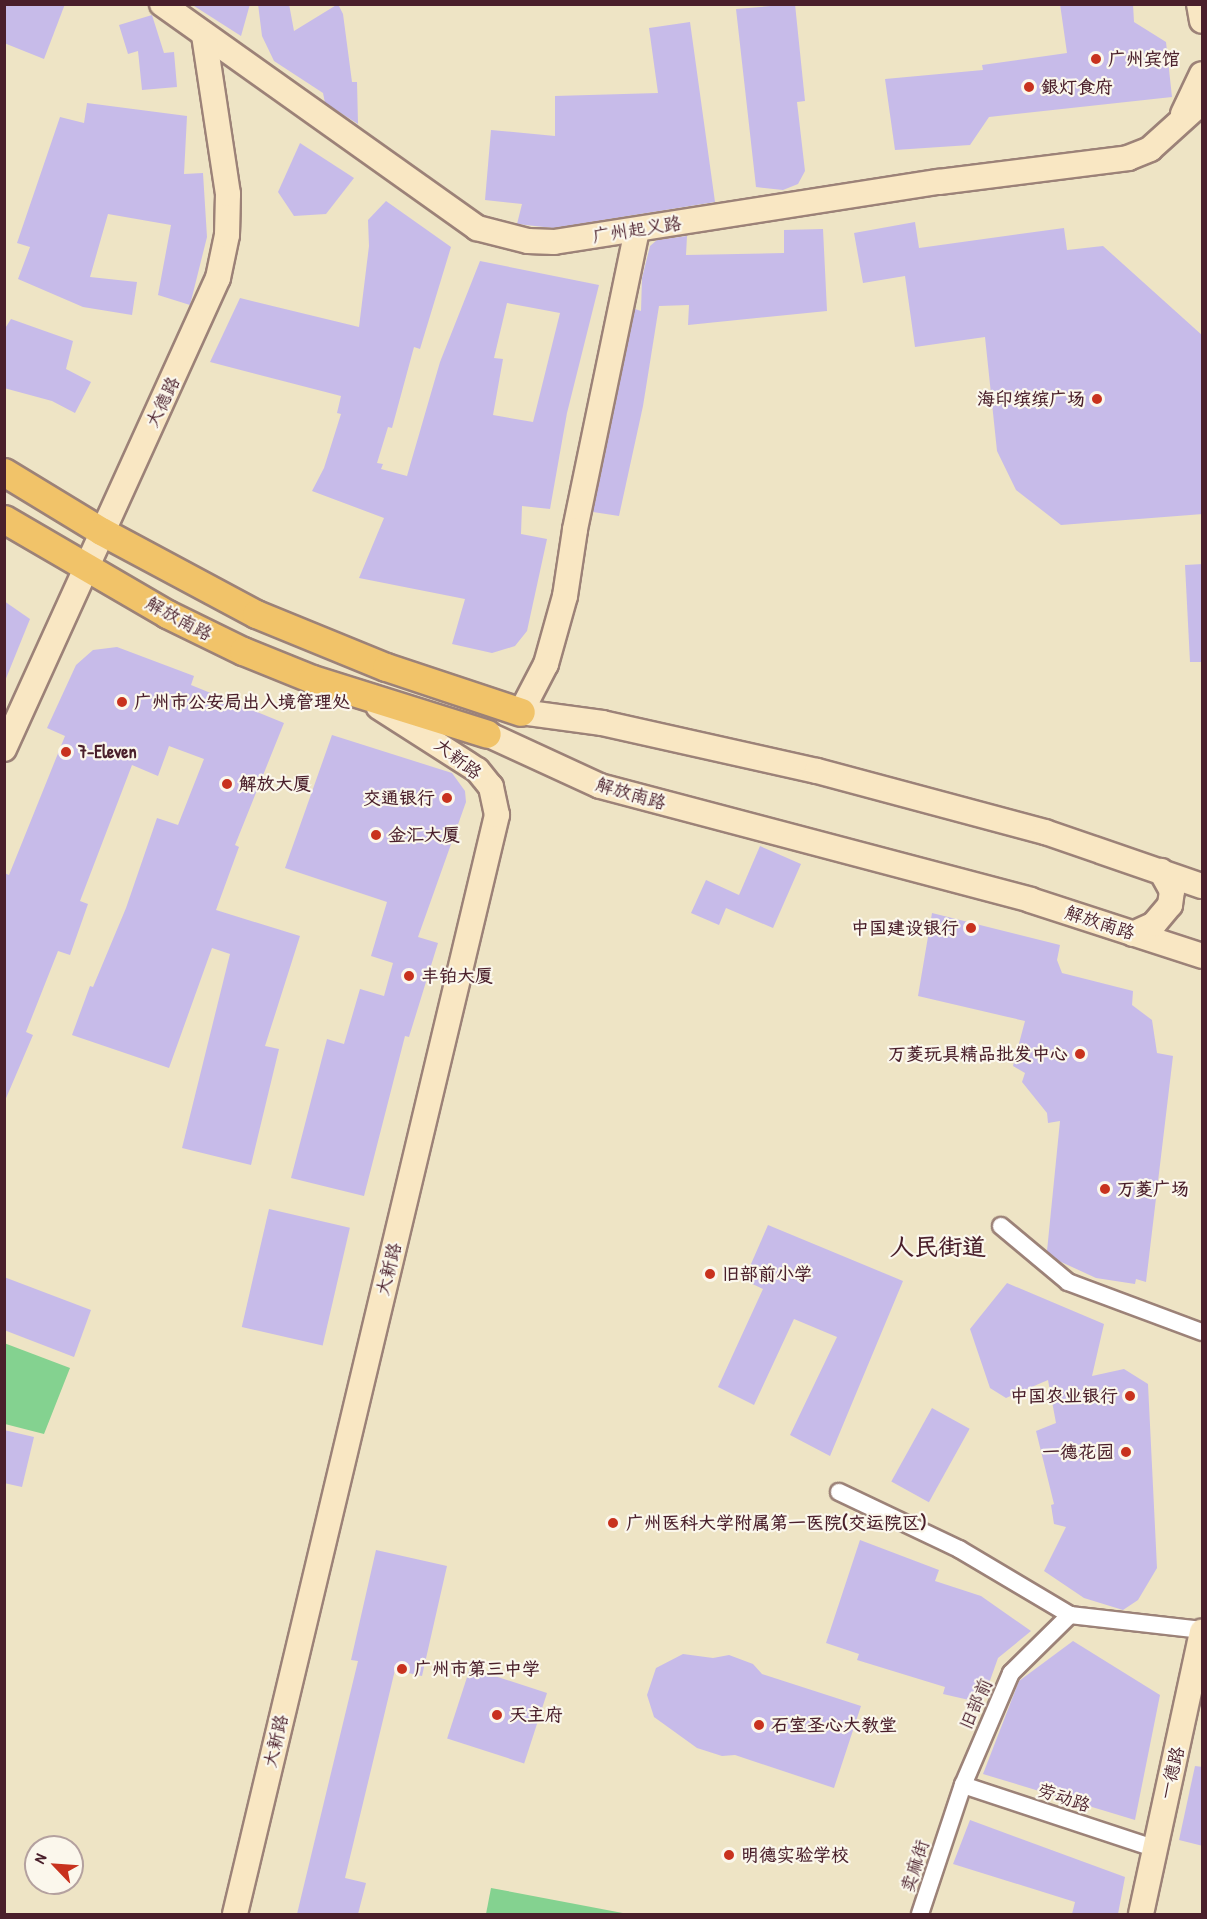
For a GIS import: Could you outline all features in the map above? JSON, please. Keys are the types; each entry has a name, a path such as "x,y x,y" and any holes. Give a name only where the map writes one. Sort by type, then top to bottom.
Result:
{"main road":[{"name":"广州起义路","path":"162,4 477,228 508,237 554,242 939,182 1092,165 1150,149 1173,132 1203,102"},
{"path":"1199,4 1203,21"},
{"name":"大德路","path":"4,749 101,531 218,278 227,235 228,194 204,35"},
{"path":"1173,132 1203,74"},
{"path":"521,712 546,664 565,596 575,530 637,230"},
{"path":"4,472 101,531 220,597 308,637 521,712 602,723 817,771 1045,832 1203,886"},
{"name":"解放南路","path":"4,519 85,567 243,651 354,692 487,734 600,786 903,865 1203,956"},
{"name":"大新路","path":"235,1914 497,815 491,787 477,770 354,692"},
{"path":"1133,934 1154,924 1170,905 1172,891 1161,871"},
{"name":"一德路","path":"1142,1914 1154,1848 1203,1631"}],"street":[{"path":"1001,1226 1068,1282 1203,1332"},
{"path":"839,1492 959,1550 1070,1615 1203,1631"},
{"name":"旧部前","path":"948,1830 963,1785 1011,1672 1070,1615"},
{"name":"劳动路","path":"963,1785 1154,1848"},
{"name":"卖麻街","path":"920,1914 948,1830"}],"green space":[{"path":"4,1343 70,1368 44,1434 5,1424"},
{"path":"491,1888 628,1914 486,1914"}],"building":[{"path":"4,4 65,4 44,59 4,43"},
{"path":"191,4 250,4 241,36"},
{"path":"258,4 289,4 294,31 338,4 343,14 352,82 357,82 358,124 325,103 323,93 274,61 262,36"},
{"path":"795,4 805,101 797,102 805,171 798,184 783,190 756,187 736,9"},
{"name":"广州宾馆","path":"1060,4 1133,4 1134,22 1166,42 1172,97 989,117 970,145 895,150 885,79 983,70 982,65 1067,53"},
{"path":"152,15 164,53 174,52 177,87 142,90 138,51 128,54 119,25"},
{"path":"690,22 715,202 553,228 517,224 522,204 485,200 491,130 555,136 555,96 658,93 649,28"},
{"path":"87,103 187,116 184,174 203,173 207,237 190,305 158,295 171,225 108,214 90,277 137,282 132,315 83,307 18,279 30,247 17,243 60,117 84,123"},
{"path":"300,143 354,178 326,214 294,216 278,192"},
{"path":"386,201 451,247 420,349 414,347 392,428 388,427 377,463 383,464 381,469 407,476 440,362 480,261 599,285 567,413 550,509 522,506 521,534 547,539 527,631 515,646 492,653 452,644 465,599 359,578 384,518 312,491 324,468 341,414 337,413 341,396 210,362 240,298 359,327 369,246 368,220","holes":["507,303 560,313 533,422 493,415 503,359 494,358"]},
{"name":"海印缤缤广场","path":"915,222 919,248 1064,228 1067,250 1103,246 1203,336 1203,514 1061,525 1016,490 997,451 985,337 915,347 905,276 863,283 854,233"},
{"path":"823,229 827,311 688,325 689,305 659,306 643,406 619,516 593,512 635,309 641,311 642,278 650,246 657,240 687,236 686,255 784,253 784,230"},
{"path":"11,319 73,341 66,369 91,382 75,413 52,401 4,388 4,330"},
{"path":"1203,564 1203,662 1190,662 1185,565"},
{"path":"4,601 30,619 5,681 4,681"},
{"path":"117,647 194,676 191,685 284,723 235,845 239,847 216,910 300,936 265,1046 279,1049 251,1165 182,1148 230,954 212,948 169,1068 72,1035 90,986 93,987 126,908 157,818 178,825 204,759 169,746 158,776 132,765 80,901 88,904 70,955 58,951 26,1032 33,1035 4,1103 4,873 9,875 65,736 47,728 76,665 93,650"},
{"path":"332,735 452,773 465,791 466,802 418,937 438,943 409,1037 405,1036 364,1196 291,1178 327,1039 344,1044 360,989 384,996 393,963 371,956 387,902 285,868"},
{"path":"760,846 801,864 773,928 726,908 719,925 691,913 706,880 739,895"},
{"name":"万菱广场","path":"932,913 1060,945 1057,960 1062,973 1133,991 1132,1005 1152,1020 1157,1053 1173,1056 1146,1282 1136,1279 1135,1284 1096,1278 1059,1261 1047,1251 1060,1121 1048,1123 1047,1113 1022,1082 1025,1073 1013,1066 1025,1021 918,996"},
{"path":"269,1209 350,1228 323,1346 242,1327"},
{"path":"768,1225 903,1281 830,1456 790,1435 837,1337 794,1319 754,1405 718,1387 763,1289 744,1280"},
{"path":"4,1277 91,1310 74,1357 4,1330"},
{"name":"一德花园","path":"1007,1283 1104,1324 1092,1376 1124,1369 1148,1384 1157,1568 1138,1600 1123,1610 1084,1598 1044,1571 1066,1527 1054,1524 1051,1505 1054,1504 1036,1431 1056,1423 1048,1380 1006,1398 990,1388 970,1329"},
{"path":"932,1408 970,1429 929,1502 891,1481"},
{"path":"4,1430 34,1437 22,1487 4,1483"},
{"path":"860,1540 939,1570 935,1581 981,1596 1031,1631 998,1658 982,1703 943,1694 945,1687 857,1660 859,1654 826,1643"},
{"path":"376,1550 447,1566 422,1676 395,1670 345,1878 366,1883 358,1914 297,1914 358,1661 351,1660"},
{"path":"1073,1641 1160,1695 1135,1820 983,1774 1019,1681"},
{"name":"石室圣心大教堂","path":"683,1654 713,1658 729,1655 753,1664 762,1674 861,1706 834,1788 735,1755 722,1756 697,1748 654,1717 647,1695 656,1668"},
{"name":"天主府","path":"470,1668 547,1693 524,1763 447,1738"},
{"path":"1195,1766 1203,1767 1203,1846 1179,1840"},
{"path":"970,1820 1125,1877 1118,1914 1072,1914 1075,1902 953,1864"}],"place":[{"name":"广州宾馆","path":"1096,59"},
{"name":"銀灯食府","path":"1029,87"},
{"name":"海印缤缤广场","path":"1097,399"},
{"name":"广州市公安局出入境管理处","path":"122,702"},
{"name":"7-Eleven","path":"66,752"},
{"name":"解放大厦","path":"227,784"},
{"name":"交通银行","path":"447,798"},
{"name":"金汇大厦","path":"376,835"},
{"name":"中国建设银行","path":"971,928"},
{"name":"丰铂大厦","path":"409,976"},
{"name":"万菱玩具精品批发中心","path":"1080,1054"},
{"name":"万菱广场","path":"1105,1189"},
{"name":"旧部前小学","path":"710,1274"},
{"name":"中国农业银行","path":"1130,1396"},
{"name":"一德花园","path":"1126,1452"},
{"name":"广州医科大学附属第一医院(交运院区)","path":"613,1523"},
{"name":"广州市第三中学","path":"402,1669"},
{"name":"天主府","path":"497,1715"},
{"name":"石室圣心大教堂","path":"759,1725"},
{"name":"明德实验学校","path":"729,1855"}],"district":[{"name":"人民街道","path":"938,1247"}]}
